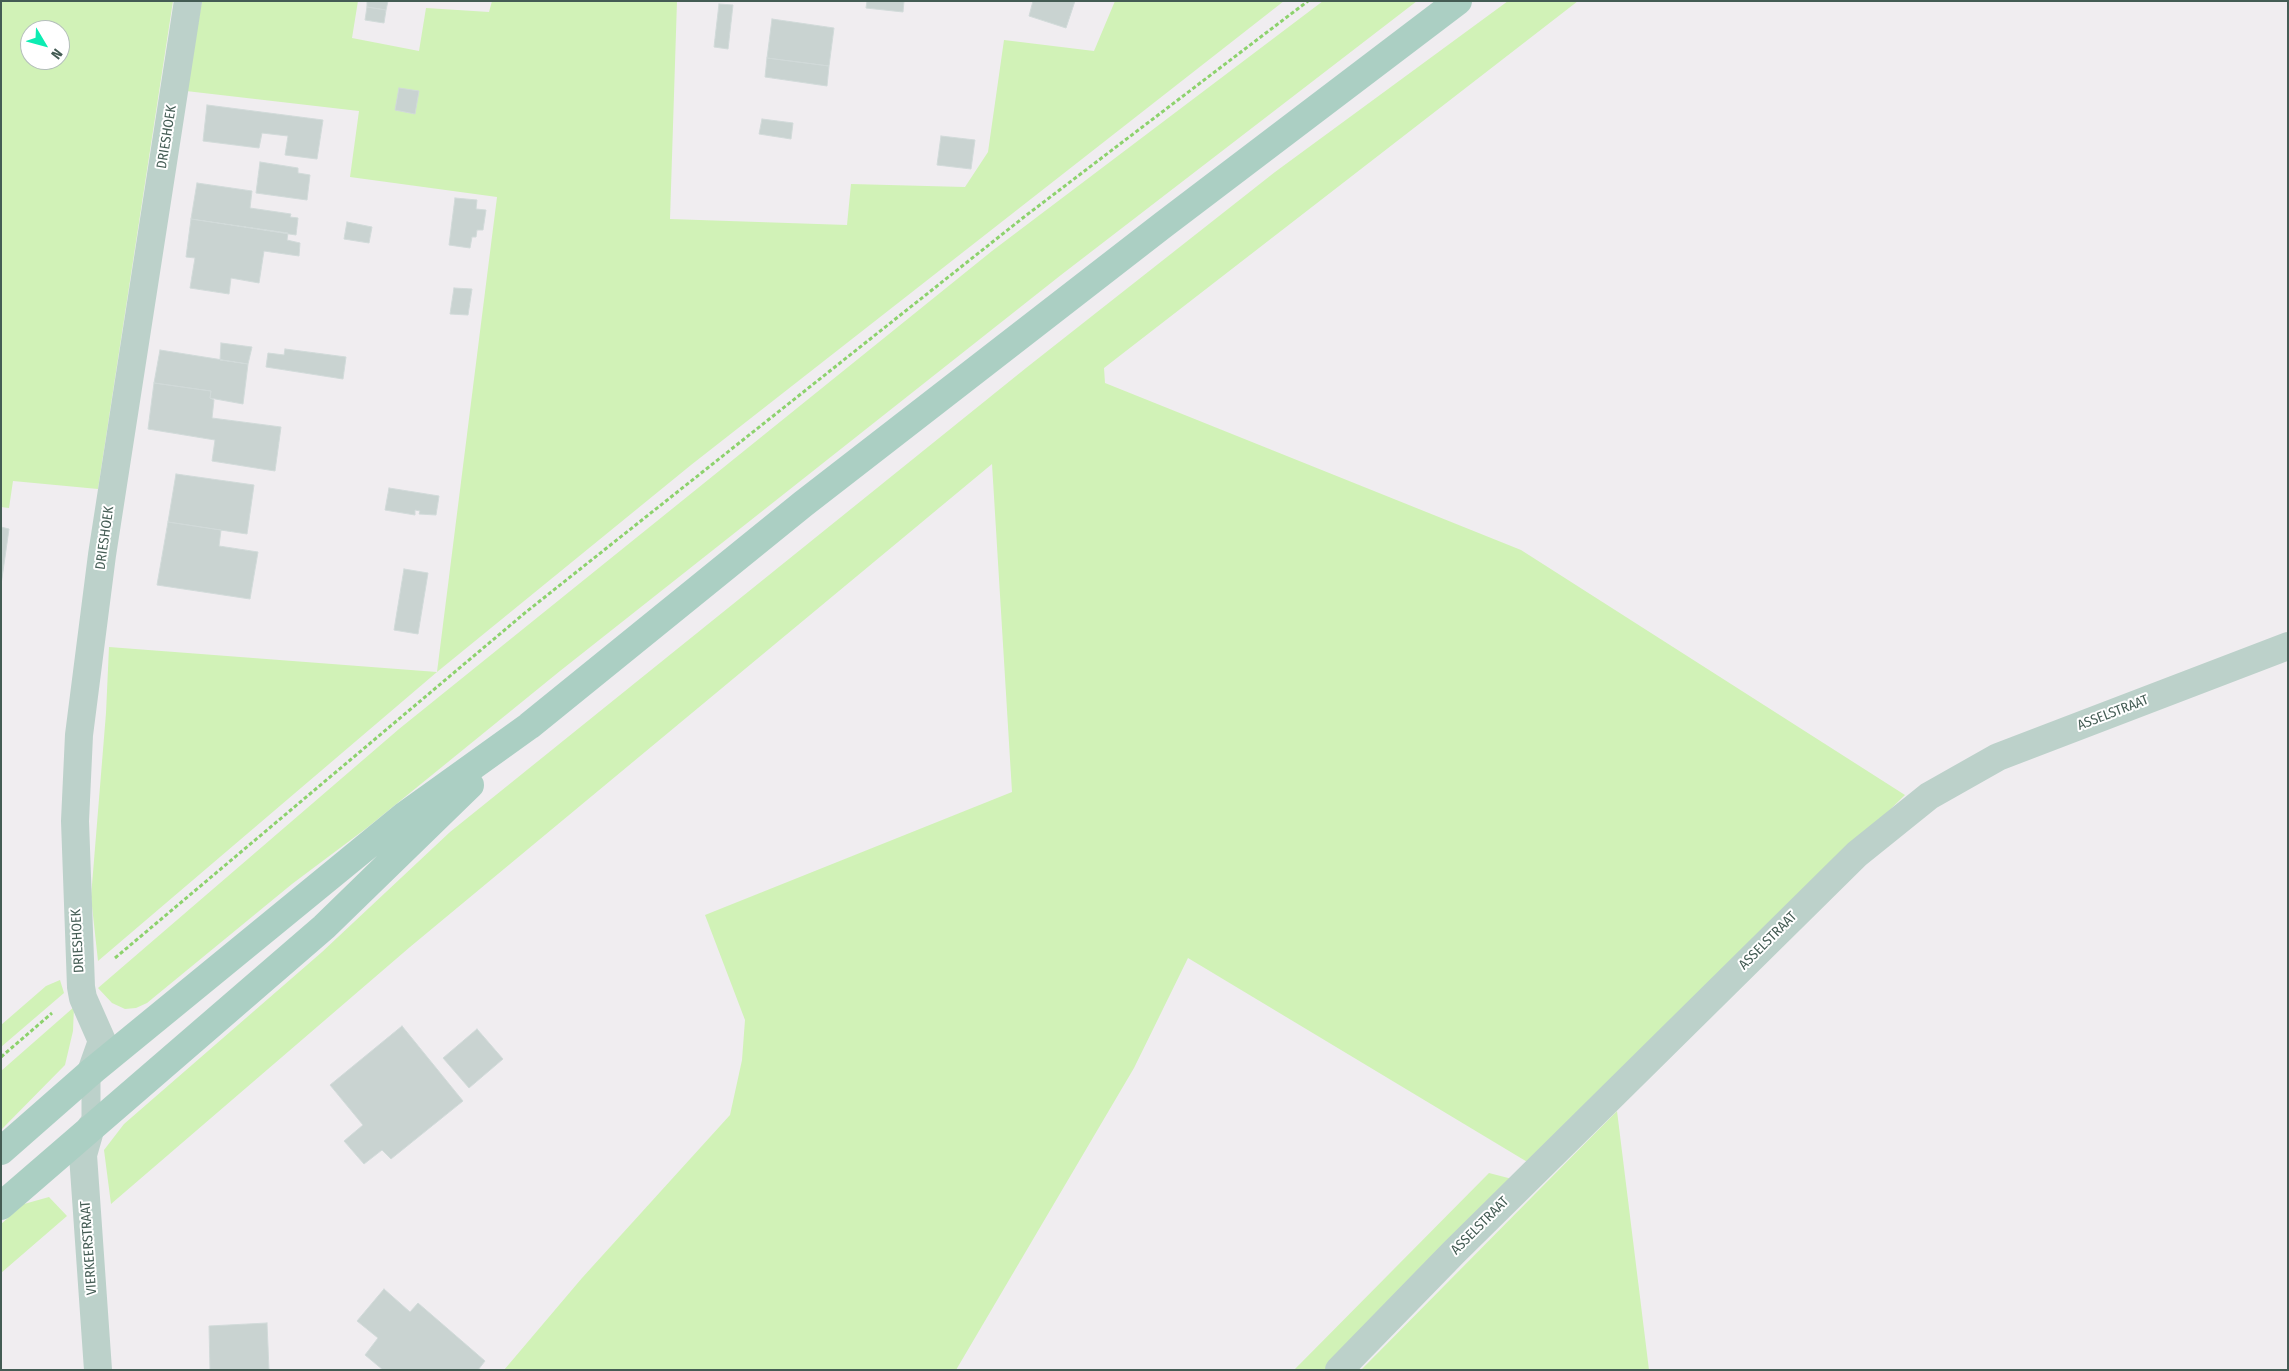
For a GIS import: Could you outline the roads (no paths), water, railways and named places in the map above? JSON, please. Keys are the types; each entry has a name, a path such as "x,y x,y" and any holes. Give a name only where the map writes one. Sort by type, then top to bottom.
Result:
{"main road":[{"path":"1,1151 91,1072 405,815 529,726 804,504 1162,224 1458,1"},
{"path":"1,1206 324,927 529,726"}],"street":[{"name":"DRIESHOEK","path":"91,1072 102,1041 83,998 81,987 74,821 79,736 102,555 188,1"},
{"name":"ASSELSTRAAT","path":"1339,1370 1454,1252 1857,854 1929,796 1998,756 2288,646"},
{"name":"VIERKEERSTRAAT","path":"91,1127 83,1155 98,1370"}],"lane":[{"path":"91,1072 91,1127"}]}
